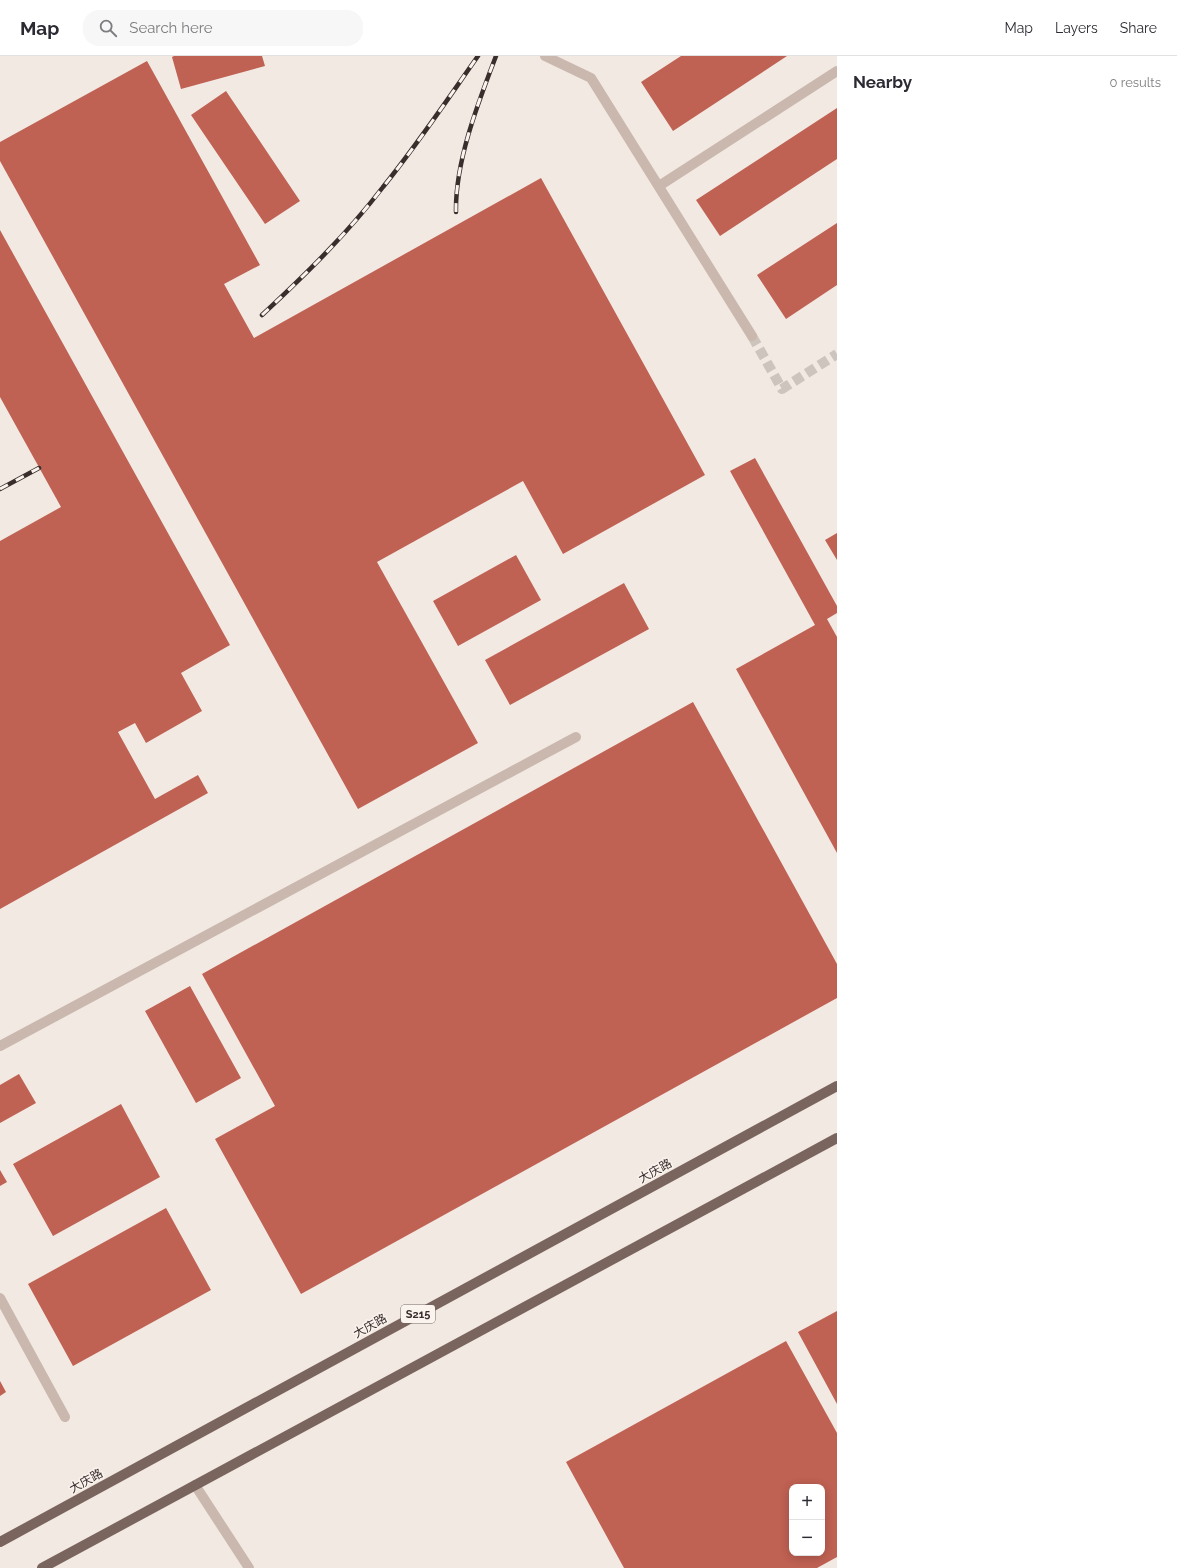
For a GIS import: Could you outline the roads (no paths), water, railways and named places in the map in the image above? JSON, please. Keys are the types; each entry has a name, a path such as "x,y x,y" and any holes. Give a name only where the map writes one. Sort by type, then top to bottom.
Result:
{"main road":[{"name":"大庆路","path":"0,1542 837,1086"},
{"path":"42,1568 837,1138"}],"street":[{"path":"545,56 591,78 752,336"},
{"path":"659,186 837,71"},
{"path":"0,1046 576,736"},
{"path":"0,1298 65,1417"},
{"path":"195,1485 249,1568"}],"tunnel":[{"path":"752,336 782,389 837,354"}],"railway":[{"path":"262,315 325,254 355,221 420,139 478,56"},
{"path":"456,212 459,173 463,153 475,113 496,56"},
{"path":"0,489 39,468"}]}
